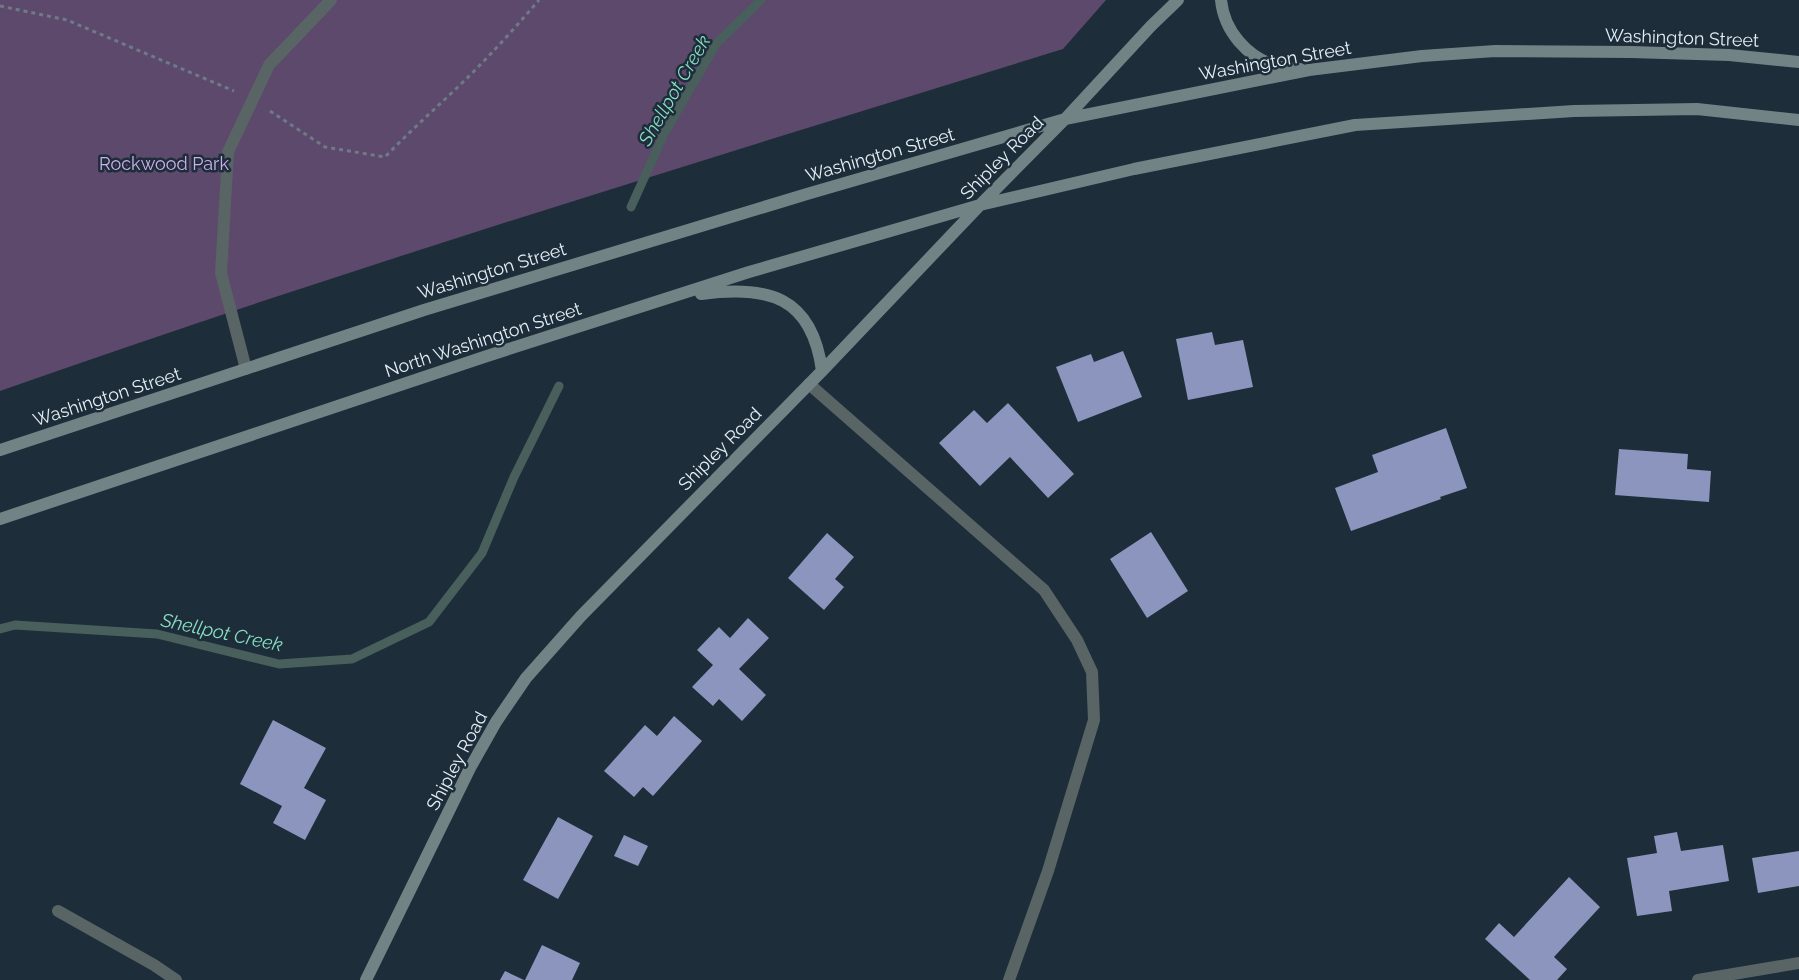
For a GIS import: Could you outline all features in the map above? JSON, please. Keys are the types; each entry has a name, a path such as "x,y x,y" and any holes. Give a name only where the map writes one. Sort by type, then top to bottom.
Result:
{"main road":[{"name":"Shipley Road","path":"366,980 470,768 496,722 526,678 581,616 822,372 980,205 1065,119 1151,26 1178,0"},
{"path":"1221,0 1233,35 1244,48 1259,59 1277,66 1309,70"},
{"name":"Washington Street","path":"0,450 415,313 807,194 1065,119 1309,70 1422,56 1496,52 1631,52 1719,55 1799,62"},
{"path":"1697,108 1799,120"},
{"path":"980,205 1134,169 1355,125 1574,111 1697,108 1799,111"},
{"name":"North Washington Street","path":"0,519 543,338 749,272 980,205"},
{"path":"666,299 746,290 776,296 788,303 797,312 810,332 818,352 822,372"}],"street":[{"path":"246,369 222,272 228,152 269,65 331,0"},
{"path":"809,384 1044,590 1077,640 1092,672 1094,720 1048,871 1009,980"},
{"path":"58,911 154,965 176,980"},
{"path":"1698,980 1799,963"}],"green space":[{"name":"Rockwood Park","path":"0,0 1106,0 1063,49 397,257 0,391"}],"building":[{"path":"1212,332 1215,345 1243,340 1253,387 1188,400 1176,339"},
{"path":"1123,351 1142,397 1078,422 1056,367 1091,354 1094,362"},
{"path":"1008,403 1074,474 1048,498 1010,457 980,486 939,443 974,410 987,423"},
{"path":"1446,428 1467,488 1351,531 1335,488 1378,472 1372,455"},
{"path":"1619,449 1688,454 1687,469 1711,471 1709,502 1615,495"},
{"path":"1151,532 1188,591 1147,618 1110,559"},
{"path":"827,533 854,557 835,579 844,587 824,610 788,578"},
{"path":"748,618 769,638 739,669 766,695 742,721 719,699 713,706 692,687 713,665 697,650 719,627 730,638"},
{"path":"674,716 702,741 653,796 643,787 634,797 604,771 645,725 657,736"},
{"path":"273,720 326,748 304,788 326,800 305,840 273,823 282,806 240,784"},
{"path":"558,817 593,836 558,899 523,880"},
{"path":"1677,832 1681,851 1723,845 1729,881 1669,891 1672,911 1637,916 1627,858 1657,853 1654,836"},
{"path":"624,835 648,846 638,866 614,856"},
{"path":"1799,851 1799,886 1758,893 1752,858"},
{"path":"1569,877 1600,907 1554,957 1567,969 1557,980 1530,980 1485,939 1499,923 1514,937"},
{"path":"542,945 580,963 572,980 525,980"},
{"path":"505,971 524,980 500,980"}],"waterway":[{"name":"Shellpot Creek","path":"631,207 664,134 716,44 761,0"},
{"name":"Shellpot Creek","path":"0,629 15,625 157,634 279,664 352,659 429,622 482,553 514,477 559,386"}]}
